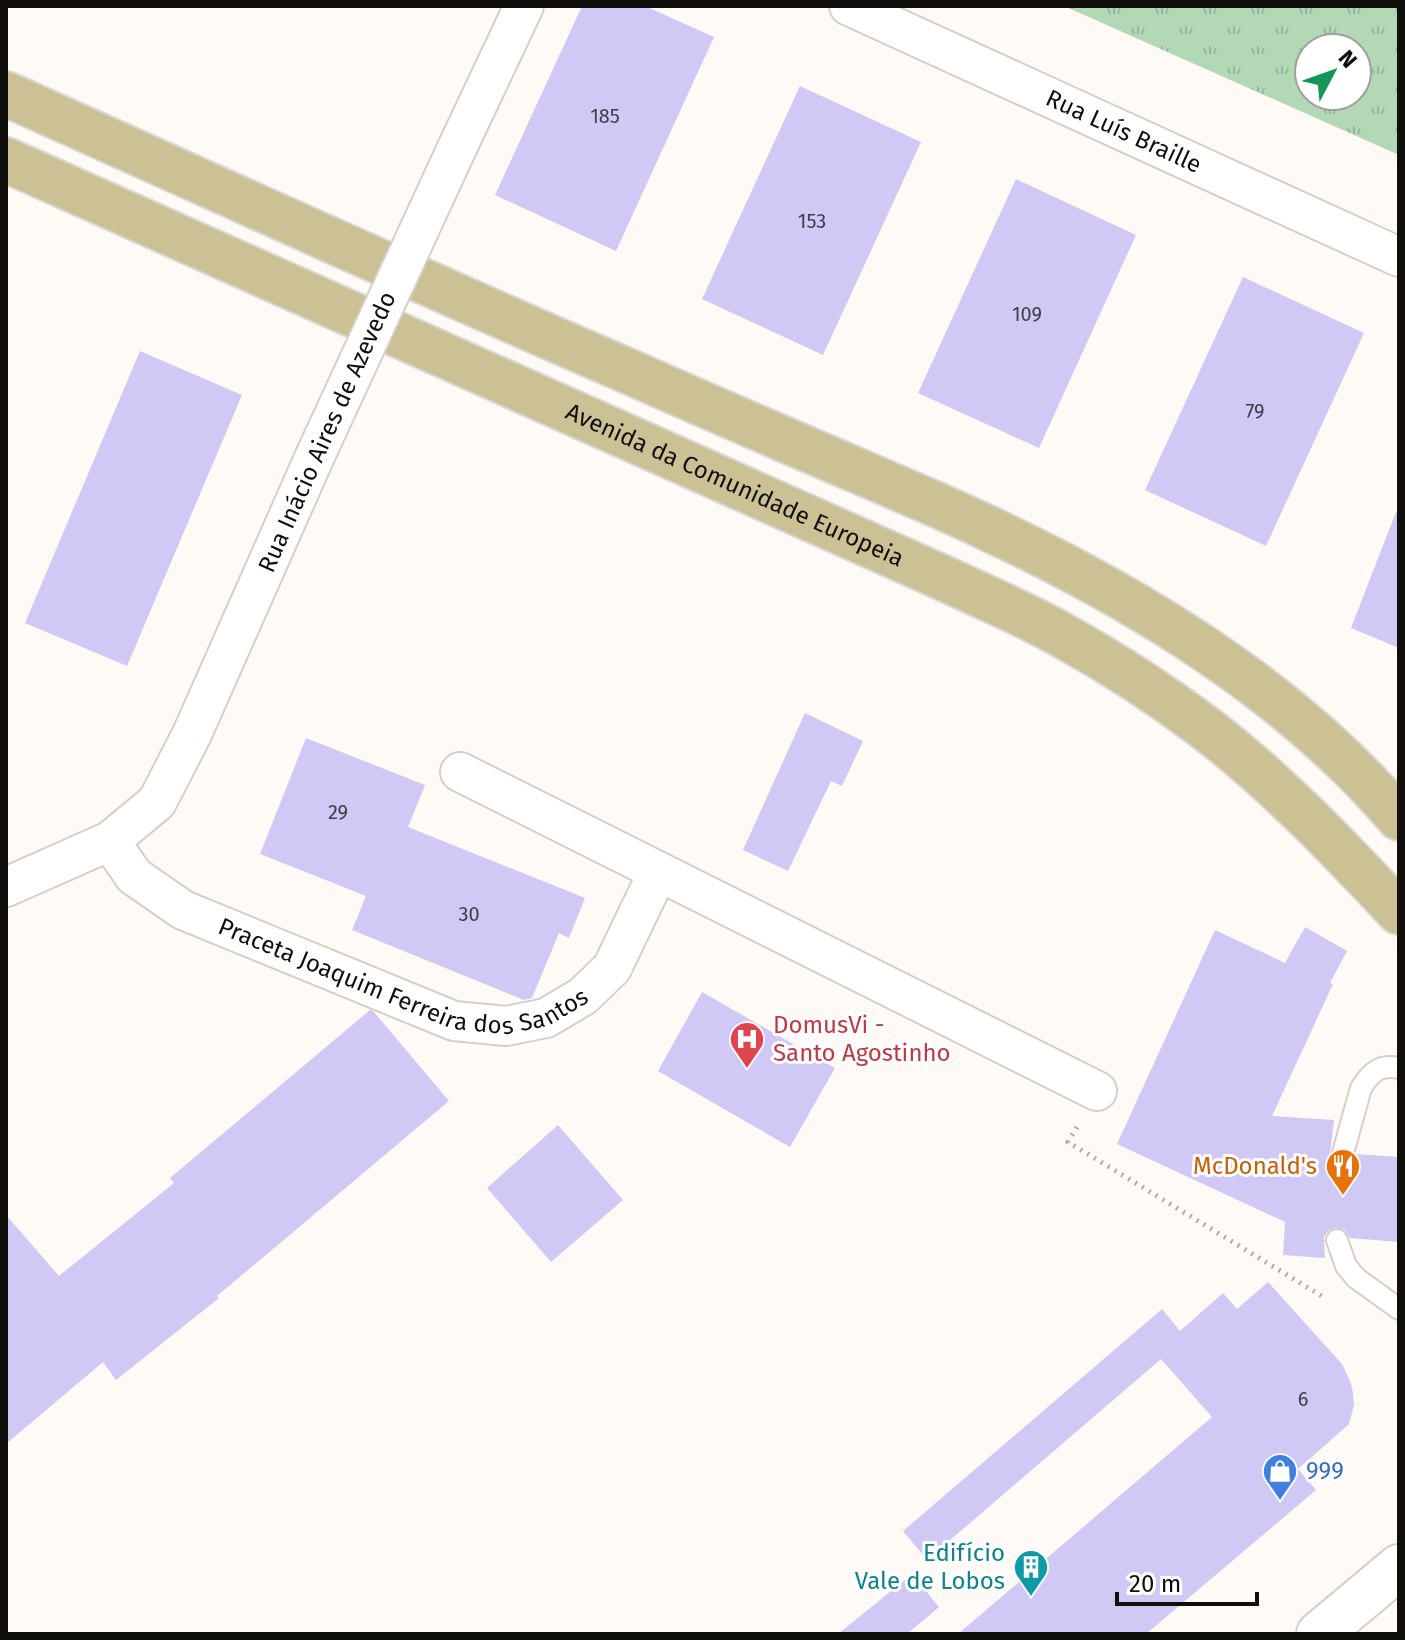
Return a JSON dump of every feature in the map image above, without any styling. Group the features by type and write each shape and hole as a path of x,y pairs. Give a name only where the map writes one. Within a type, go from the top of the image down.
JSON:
{"main road":[{"path":"6,94 625,370 979,523 1073,571 1152,616 1269,695 1328,746 1399,818"},
{"name":"Avenida da Comunidade Europeia","path":"6,160 936,574 1059,633 1204,727 1271,783 1399,912"},
{"path":"1319,1634 1399,1567"}],"street":[{"name":"Rua Inácio Aires de Azevedo","path":"6,887 110,841 157,802 192,734 315,456 524,6"},
{"name":"Rua Luís Braille","path":"849,6 1399,257"},
{"path":"460,772 1097,1091"},
{"name":"Praceta Joaquim Ferreira dos Santos","path":"110,841 134,876 183,910 454,1021 506,1026 546,1018 583,996 612,968 658,872"}],"lane":[{"path":"1343,1153 1361,1088 1380,1068 1399,1068"},
{"path":"1337,1240 1346,1266 1356,1278 1399,1309"}],"path":[{"path":"1097,1091 1068,1142 1314,1291"}],"green space":[{"path":"1064,6 1399,6 1399,155 1302,112 1373,112 1373,32 1293,32 1293,108"}],"building":[{"path":"582,6 645,6 714,37 616,251 495,195"},
{"path":"800,86 921,142 823,355 702,299"},
{"path":"1016,179 1136,235 1039,448 918,393"},
{"path":"1243,277 1364,333 1266,546 1145,490"},
{"path":"140,351 242,395 127,666 25,623"},
{"path":"1396,512 1399,512 1399,648 1351,628"},
{"path":"805,713 863,741 842,786 831,781 788,871 743,850"},
{"path":"306,738 425,785 408,827 585,898 569,938 559,933 532,998 524,1000 352,930 366,896 260,854"},
{"path":"1305,927 1347,951 1272,1116 1334,1120 1330,1155 1339,1165 1351,1163 1356,1154 1399,1157 1399,1242 1350,1238 1345,1230 1334,1228 1324,1237 1325,1258 1283,1255 1285,1222 1117,1144 1215,930 1285,963"},
{"name":"DomusVi - Santo Agostinho","path":"702,992 835,1068 790,1147 658,1071"},
{"path":"370,1010 449,1101 217,1296 219,1298 116,1380 103,1362 6,1444 6,1215 59,1276 174,1183 170,1178"},
{"path":"558,1125 623,1200 551,1262 487,1188"},
{"path":"1268,1282 1342,1364 1353,1392 1354,1405 1349,1424 1298,1469 1316,1490 1146,1634 958,1634 1212,1417 1161,1359 927,1560 903,1531 1162,1309 1180,1331 1223,1293 1237,1309"},
{"path":"912,1574 939,1607 907,1634 838,1634"}],"place":[{"name":"DomusVi - Santo Agostinho","path":"747,1070"},
{"name":"McDonald's","path":"1343,1197"},
{"name":"999","path":"1280,1502"},
{"name":"Edifício Vale de Lobos","path":"1031,1598"}]}
